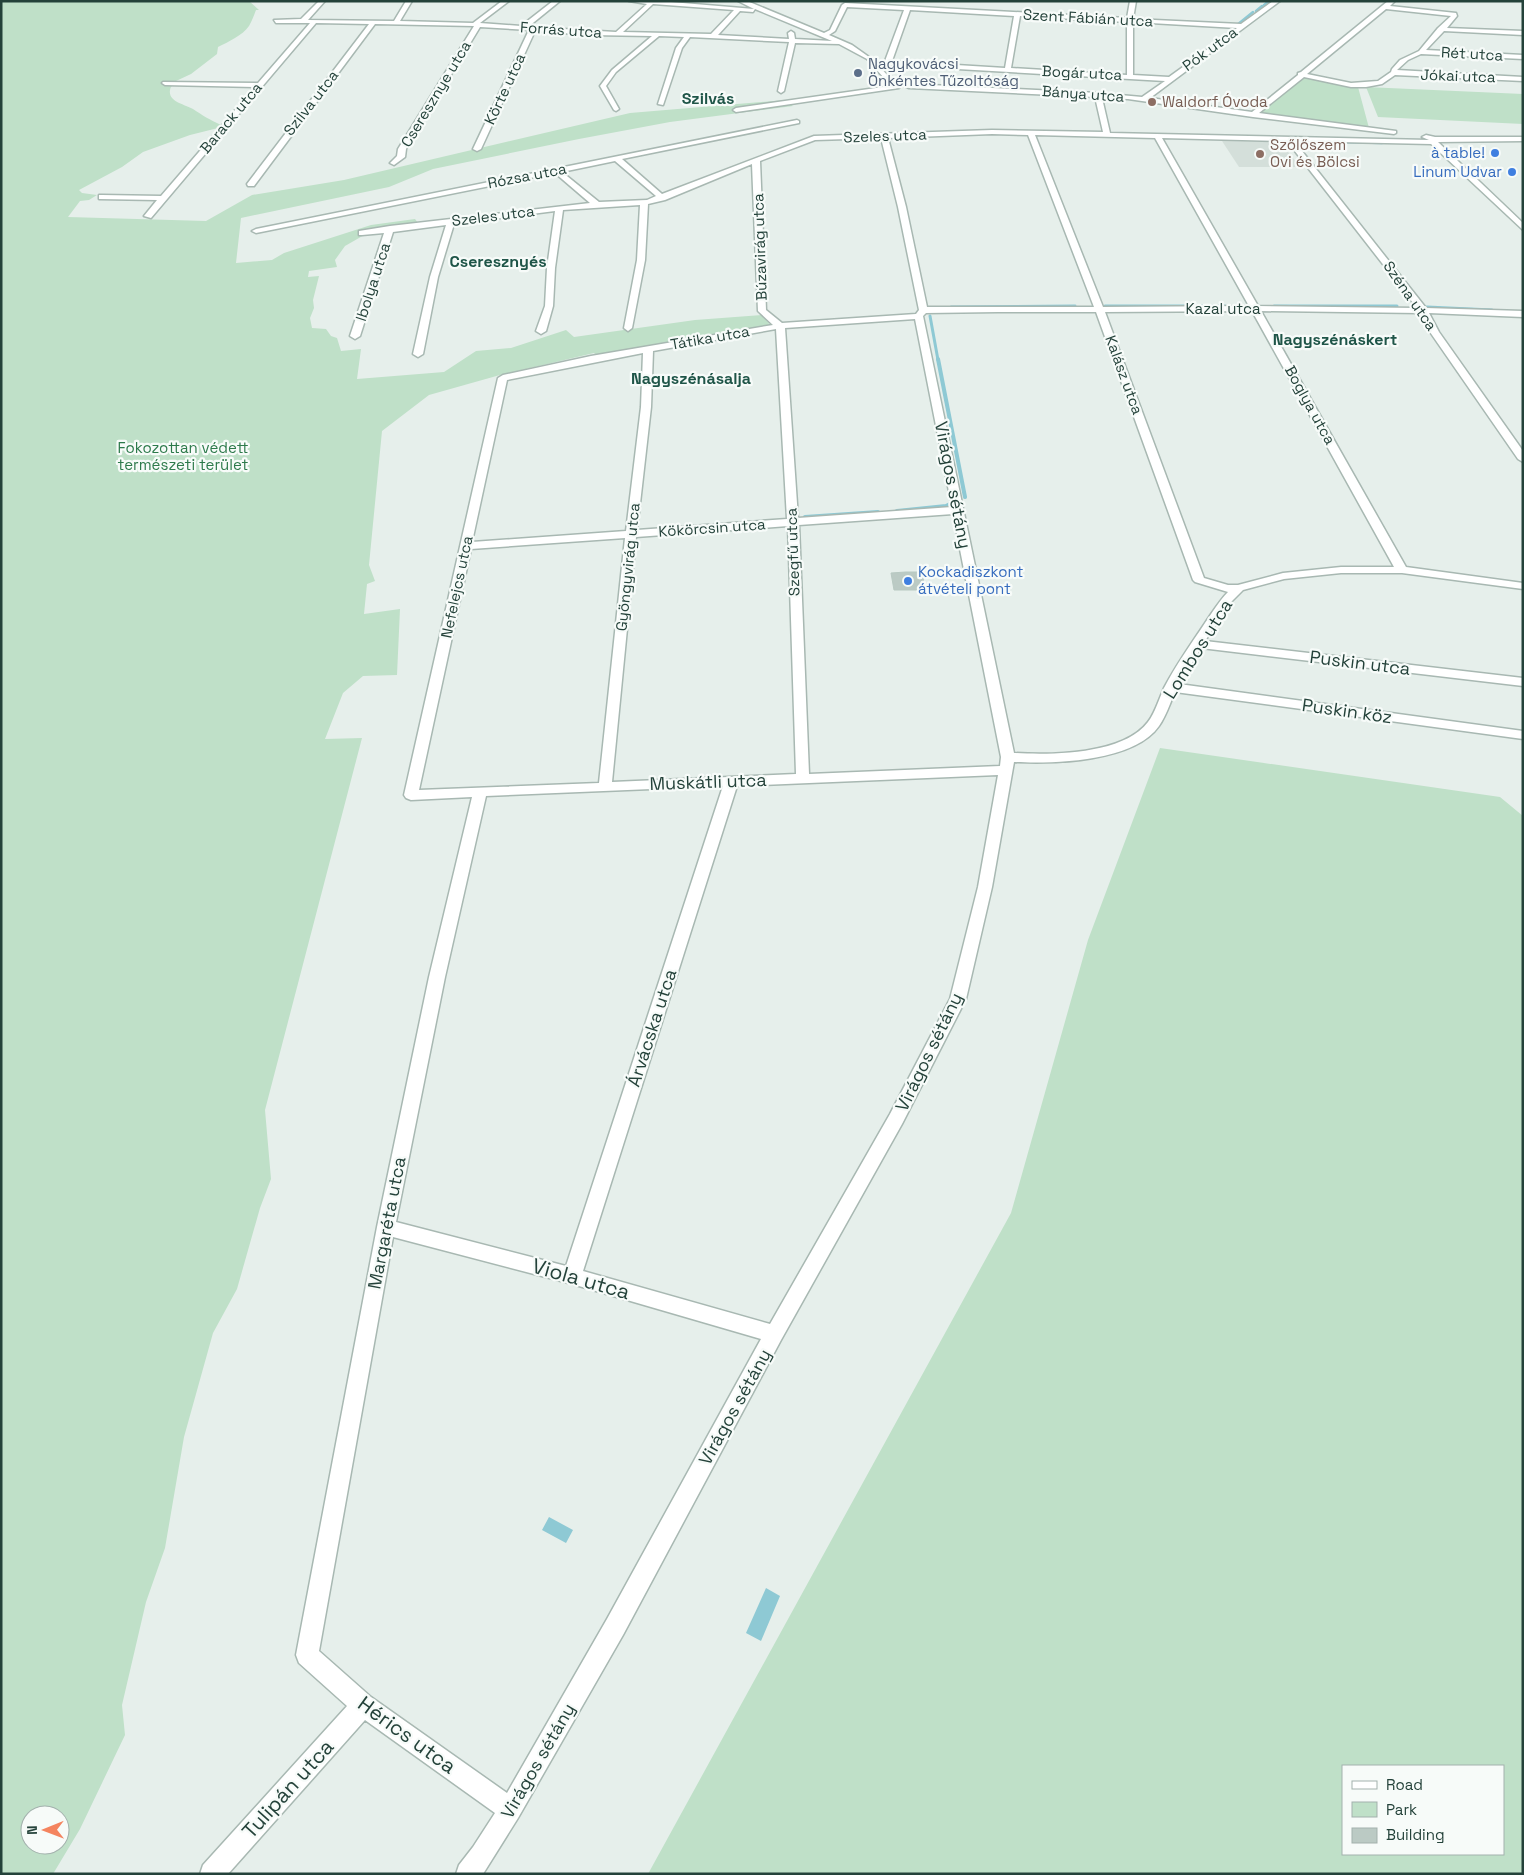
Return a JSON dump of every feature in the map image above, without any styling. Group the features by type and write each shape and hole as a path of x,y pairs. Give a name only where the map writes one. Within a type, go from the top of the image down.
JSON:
{"street":[{"path":"303,21 322,1"},
{"path":"395,23 409,1"},
{"path":"477,25 506,1"},
{"path":"522,28 557,1"},
{"path":"632,1 767,11"},
{"path":"741,1 794,21 846,44 875,64 886,77 909,86"},
{"path":"825,35 832,31 845,5 851,1"},
{"path":"1130,76 1132,1"},
{"name":"Pók utca","path":"1144,98 1277,1"},
{"path":"1253,115 1300,74 1392,1"},
{"path":"617,34 651,3"},
{"name":"Szent Fábián utca","path":"845,5 1241,26"},
{"path":"968,12 982,5"},
{"path":"1300,74 1351,84 1366,85 1380,83 1394,73 1399,64 1420,52 1454,16 1454,14 1385,7"},
{"path":"888,63 907,9"},
{"path":"712,37 738,10"},
{"path":"1008,70 1016,15"},
{"name":"Forrás utca","path":"276,21 477,25 617,34 688,35 846,44"},
{"path":"781,91 792,42 790,24 794,21"},
{"name":"Barack utca","path":"148,216 314,22"},
{"name":"Szilva utca","path":"251,184 373,22"},
{"name":"Cseresznye utca","path":"394,163 401,157 402,149 477,25"},
{"name":"Körte utca","path":"477,149 533,29"},
{"path":"1440,29 1523,33"},
{"path":"616,109 603,86 614,71 658,34"},
{"path":"661,104 679,48 688,35"},
{"name":"Rét utca","path":"1420,52 1523,56"},
{"name":"Jókai utca","path":"1510,56 1519,67"},
{"name":"Bogár utca","path":"875,64 888,63 1169,79"},
{"name":"Jókai utca","path":"1394,73 1523,78"},
{"path":"165,83 259,85"},
{"path":"736,110 909,86"},
{"name":"Bánya utca","path":"909,86 1144,98 1423,139"},
{"path":"880,98 880,94 897,87"},
{"path":"1098,95 1107,134"},
{"name":"Rózsa utca","path":"256,231 556,170 800,125 785,115"},
{"name":"Szeles utca","path":"362,232 596,204 644,203 662,198 813,136 884,136 986,132 1290,139 1434,140"},
{"name":"Kalász utca","path":"1031,133 1100,310 1200,580 1227,589 1239,588"},
{"name":"Boglya utca","path":"1157,135 1402,570"},
{"name":"Virágos sétány","path":"468,1874 482,1856 510,1810 615,1627 774,1334 896,1119 958,999 985,887 1007,763 902,207 884,136"},
{"name":"Széna utca","path":"1290,139 1423,310 1523,459"},
{"path":"1434,140 1523,140"},
{"path":"1434,140 1523,228"},
{"path":"617,159 662,198"},
{"name":"Búzavirág utca","path":"756,160 762,311 780,326"},
{"path":"556,170 596,204"},
{"path":"102,198 163,198"},
{"path":"628,328 642,260 644,203"},
{"path":"542,331 549,306 551,268 559,208"},
{"path":"418,354 434,276 451,221"},
{"name":"Ibolya utca","path":"355,336 390,228"},
{"name":"Kazal utca","path":"921,313 1256,308 1423,310 1523,314"},
{"name":"Tátika utca","path":"502,378 648,349 780,326 921,313"},
{"name":"Szegfű utca","path":"780,326 793,523 803,779"},
{"name":"Gyöngyvirág utca","path":"605,786 646,406 648,349"},
{"name":"Nefelejcs utca","path":"411,795 502,378"},
{"name":"Kökörcsin utca","path":"466,546 958,510"},
{"name":"Lombos utca","path":"1007,763 1070,758 1114,749 1137,738 1153,725 1171,687 1197,644 1227,600 1239,588 1283,576 1331,571 1402,570 1523,586"},
{"name":"Puskin utca","path":"1197,644 1523,682"},
{"name":"Puskin köz","path":"1171,687 1523,735"},
{"name":"Muskátli utca","path":"411,795 803,779 1007,763"},
{"name":"Árvácska utca","path":"572,1276 732,781"},
{"name":"Margaréta utca","path":"307,1655 386,1227 437,977 480,792"},
{"name":"Viola utca","path":"386,1227 572,1276 774,1334"},
{"name":"Hérics utca","path":"307,1655 363,1705 510,1810"},
{"name":"Tulipán utca","path":"212,1874 363,1705"}],"shaded area":[{"name":"Szőlőszem Ovi és Bölcsi","path":"1222,141 1280,142 1300,167 1239,167"}],"green space":[{"name":"Fokozottan védett természeti terület","path":"1,1 249,1 259,10 256,10 249,26 243,32 218,47 217,54 191,74 176,81 178,82 171,88 170,94 174,100 221,125 218,128 190,135 143,152 122,167 79,190 82,193 97,195 89,200 80,201 68,217 206,221 252,195 344,180 630,113 785,100 793,106 670,122 579,139 433,169 389,187 241,218 236,263 272,260 284,253 371,225 415,219 418,223 373,230 345,246 335,260 337,267 309,271 308,277 319,276 313,300 314,308 310,318 312,328 326,329 331,336 337,338 341,351 361,349 357,379 444,372 476,351 511,348 566,330 574,337 695,320 762,315 771,326 597,356 594,353 500,375 429,395 382,431 369,565 375,581 367,584 364,614 400,609 397,675 363,676 343,693 325,739 362,738 265,1110 271,1179 260,1208 237,1289 213,1333 184,1437 165,1548 146,1602 122,1705 125,1735 80,1829 70,1846 70,1805 20,1805 20,1855 64,1855 53,1874 1,1874"},
{"path":"1307,77 1358,87 1369,128 1261,114 1260,112 1302,78"},
{"path":"1366,87 1523,94 1523,124 1378,117"},
{"path":"1160,748 1500,797 1523,816 1523,1874 648,1874 1011,1213 1088,940"}],"water":[{"path":"549,1517 573,1530 566,1543 542,1530"},
{"path":"766,1588 780,1596 761,1641 746,1633"}],"building":[{"name":"Kockadiszkont átvételi pont","path":"922,572 925,590 894,590 891,573"}],"waterway":[{"path":"1264,5 1269,1"},
{"path":"1256,11 1262,6"},
{"path":"1237,25 1253,12"},
{"path":"1299,141 1382,143"},
{"path":"951,307 1075,306"},
{"path":"1105,306 1225,306"},
{"path":"1274,306 1397,306"},
{"path":"1427,307 1492,310"},
{"path":"930,316 938,360"},
{"path":"938,359 965,497"},
{"path":"897,511 946,506 952,503"},
{"path":"805,517 878,512"}],"place":[{"name":"Nagykovácsi Önkéntes Tűzoltóság","path":"858,73"},
{"name":"Waldorf Óvoda","path":"1152,102"},
{"name":"à table!","path":"1495,153"},
{"name":"Szőlőszem Ovi és Bölcsi","path":"1260,154"},
{"name":"Linum Udvar","path":"1512,172"},
{"name":"Kockadiszkont átvételi pont","path":"908,581"}],"district":[{"name":"Szilvás","path":"708,98"},
{"name":"Cseresznyés","path":"498,261"},
{"name":"Nagyszénáskert","path":"1335,339"},
{"name":"Nagyszénásalja","path":"691,378"}]}
